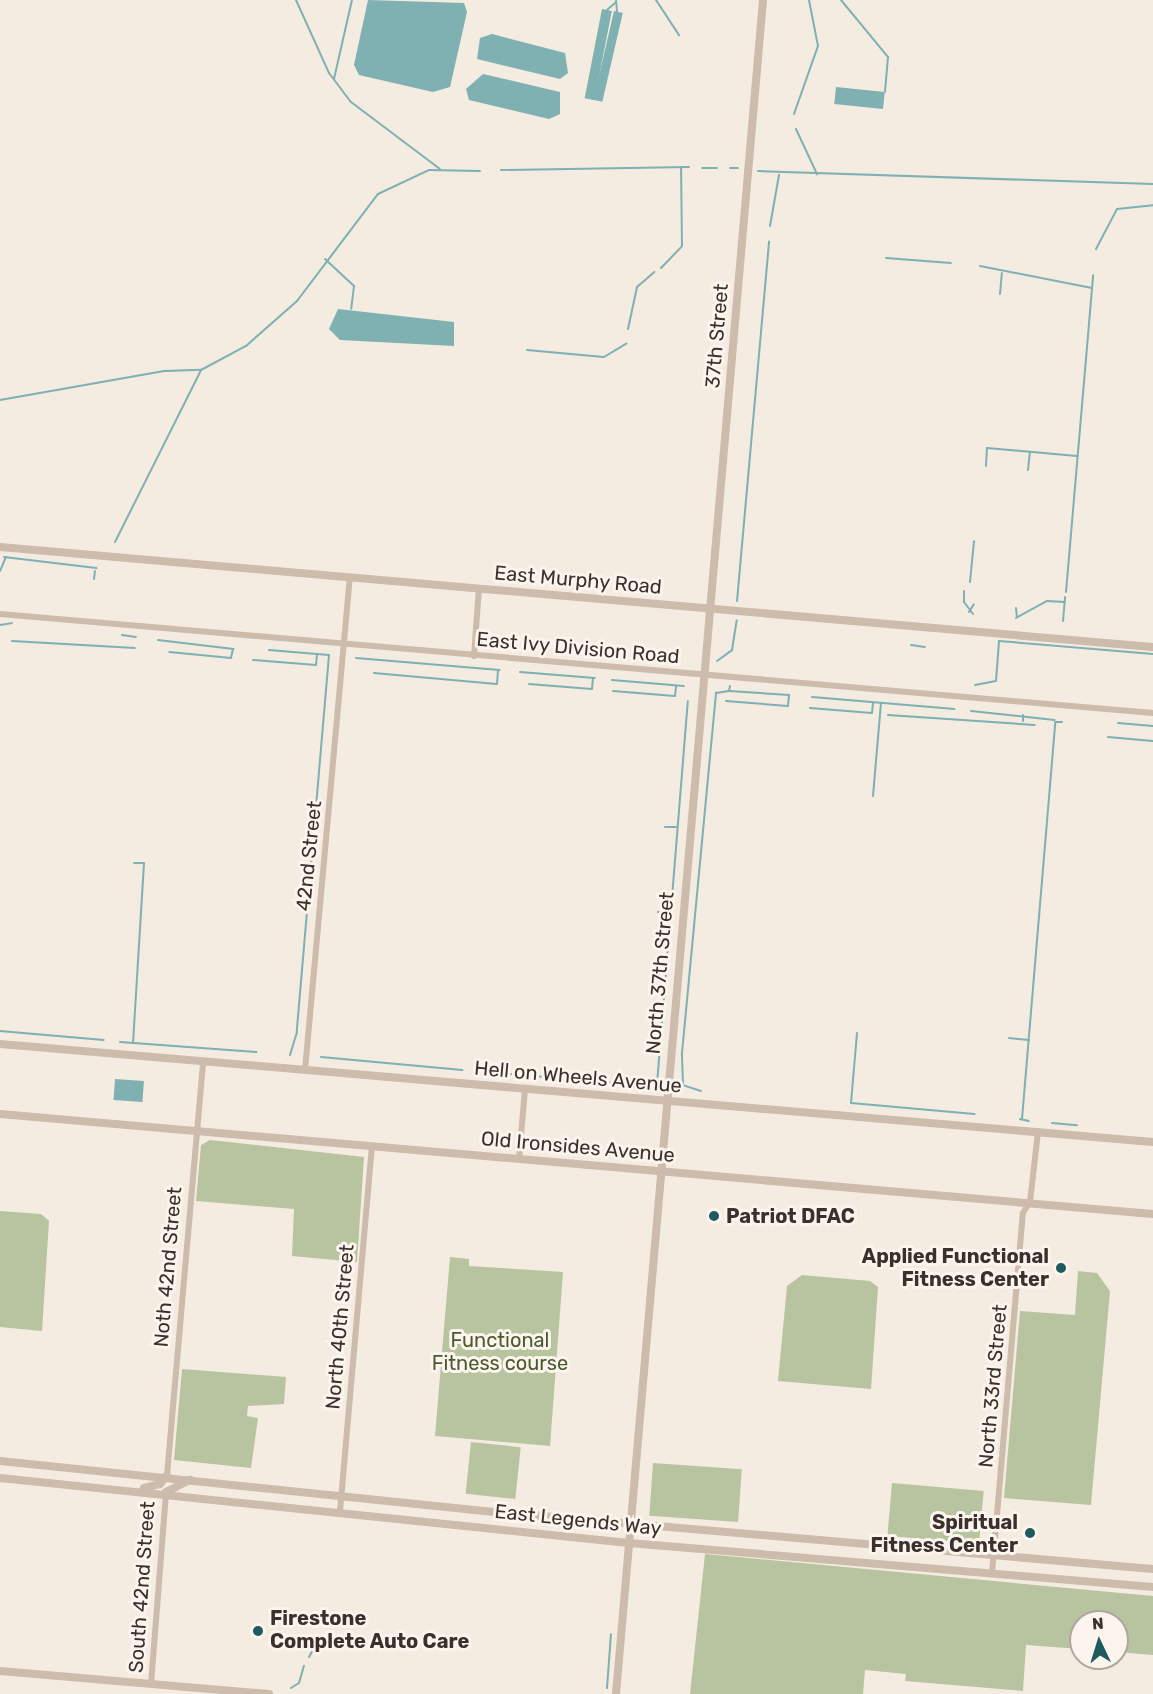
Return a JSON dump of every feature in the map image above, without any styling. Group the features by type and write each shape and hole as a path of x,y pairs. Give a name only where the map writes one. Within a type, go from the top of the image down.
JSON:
{"street":[{"name":"37th Street","path":"704,675 763,0"},
{"name":"East Murphy Road","path":"0,547 1153,647"},
{"name":"42nd Street","path":"305,1070 350,577"},
{"path":"474,656 479,588"},
{"name":"East Ivy Division Road","path":"0,614 1153,713"},
{"name":"North 37th Street","path":"616,1694 664,1102 704,675"},
{"name":"Hell on Wheels Avenue","path":"0,1044 1153,1142"},
{"name":"Noth 42nd Street","path":"167,1475 203,1062"},
{"path":"519,1159 525,1089"},
{"name":"Old Ironsides Avenue","path":"0,1113 1153,1214"},
{"name":"North 33rd Street","path":"992,1573 1023,1213 1030,1202 1038,1132"},
{"name":"North 40th Street","path":"340,1511 372,1146"},
{"name":"East Legends Way","path":"0,1461 201,1478 631,1525 1153,1569"},
{"path":"138,1490 160,1484 167,1475"},
{"name":"East Legends Way","path":"0,1478 166,1492 629,1543 1153,1587"},
{"path":"166,1492 177,1483 201,1478"},
{"name":"South 42nd Street","path":"152,1684 166,1492"},
{"path":"0,1671 152,1684 204,1691 269,1694"}],"green space":[{"path":"210,1140 364,1157 357,1262 292,1256 294,1209 196,1201 201,1145"},
{"path":"0,1211 41,1214 49,1221 42,1331 0,1327"},
{"name":"Functional Fitness course","path":"450,1257 469,1259 469,1266 563,1272 550,1446 435,1436"},
{"path":"1078,1271 1097,1273 1110,1291 1091,1505 1004,1498 1020,1311 1075,1315"},
{"path":"802,1275 870,1281 878,1287 871,1389 778,1381 787,1286"},
{"path":"182,1369 286,1377 284,1404 248,1406 247,1416 258,1418 251,1468 174,1460"},
{"path":"471,1442 521,1447 515,1499 466,1494"},
{"path":"653,1463 742,1469 738,1522 649,1516"},
{"path":"892,1483 984,1491 979,1544 887,1536"},
{"path":"705,1554 1153,1596 1153,1655 1129,1653 1129,1610 1069,1610 1069,1648 1026,1645 1023,1691 905,1681 906,1674 865,1670 863,1694 690,1694"}],"water":[{"path":"368,0 464,3 467,12 450,87 433,92 359,75 354,65"},
{"path":"602,9 612,11 594,100 585,98"},
{"path":"614,11 623,13 602,102 594,100"},
{"path":"492,34 565,53 568,73 560,79 477,59 480,38"},
{"path":"483,74 560,92 560,114 549,119 469,100 466,89"},
{"path":"836,87 885,92 883,109 834,104"},
{"path":"338,309 454,322 454,346 340,340 329,329"},
{"path":"115,1079 144,1081 142,1102 114,1100"}],"waterway":[{"path":"296,0 329,73 351,102 440,169"},
{"path":"334,79 352,0"},
{"path":"616,0 617,12"},
{"path":"656,0 679,35"},
{"path":"794,114 818,46 809,0"},
{"path":"841,0 888,57 885,92"},
{"path":"607,10 615,3"},
{"path":"796,129 817,174"},
{"path":"661,268 682,246 681,167"},
{"path":"501,170 689,167"},
{"path":"702,168 717,168"},
{"path":"730,168 738,168"},
{"path":"115,542 201,370 246,346 297,301 378,194 429,170 480,171"},
{"path":"758,171 1153,184"},
{"path":"770,226 779,175"},
{"path":"1096,249 1117,209 1153,205"},
{"path":"737,601 769,241"},
{"path":"886,258 951,263"},
{"path":"325,259 354,286 351,309"},
{"path":"980,266 1092,288"},
{"path":"628,329 637,287 654,272"},
{"path":"1000,294 1002,273"},
{"path":"1066,592 1093,275"},
{"path":"527,350 604,357 626,344"},
{"path":"0,400 165,371 201,370"},
{"path":"986,466 987,448 1077,456"},
{"path":"1028,470 1030,452"},
{"path":"970,582 974,541"},
{"path":"4,557 96,568"},
{"path":"0,571 6,557"},
{"path":"94,579 95,571"},
{"path":"964,591 964,602 973,614"},
{"path":"1063,621 1065,597"},
{"path":"1016,618 1047,601 1065,602"},
{"path":"969,612 974,604"},
{"path":"1016,608 1017,617"},
{"path":"717,661 732,650 737,620"},
{"path":"0,625 12,623"},
{"path":"122,635 136,637"},
{"path":"158,640 233,649 231,658 169,652"},
{"path":"12,641 135,648"},
{"path":"975,685 996,681 999,641 1153,654"},
{"path":"911,645 925,647"},
{"path":"269,650 329,655 297,1032 290,1055"},
{"path":"253,660 316,665 317,654"},
{"path":"356,658 500,670"},
{"path":"374,673 497,684 498,671"},
{"path":"520,672 595,678"},
{"path":"529,684 592,689 593,678"},
{"path":"612,680 684,686"},
{"path":"613,691 675,696 676,686"},
{"path":"726,701 788,706 789,695 729,691 730,686"},
{"path":"701,1091 683,1085 682,1053 716,693 729,691"},
{"path":"812,697 954,709"},
{"path":"633,1084 657,1084 688,701"},
{"path":"810,708 872,713 873,703"},
{"path":"873,796 881,703"},
{"path":"971,711 1055,720"},
{"path":"888,715 1035,725"},
{"path":"1023,715 1023,721"},
{"path":"1022,1119 1055,722 1062,722"},
{"path":"1118,723 1153,726"},
{"path":"1108,737 1153,741"},
{"path":"665,827 677,827"},
{"path":"133,1043 144,863 134,863"},
{"path":"297,906 307,907"},
{"path":"658,912 670,913"},
{"path":"0,1031 104,1040"},
{"path":"857,1033 851,1103 975,1114"},
{"path":"1009,1038 1029,1040"},
{"path":"120,1042 257,1052"},
{"path":"321,1057 462,1070"},
{"path":"488,1072 616,1083"},
{"path":"1020,1119 1029,1121"},
{"path":"1052,1123 1077,1125"},
{"path":"607,1688 611,1634"},
{"path":"309,1657 313,1650"},
{"path":"291,1688 299,1683 304,1666"}],"place":[{"name":"Patriot DFAC","path":"714,1216"},
{"name":"Applied Functional Fitness Center","path":"1061,1268"},
{"name":"Spiritual Fitness Center","path":"1030,1533"},
{"name":"Firestone Complete Auto Care","path":"258,1631"}]}
